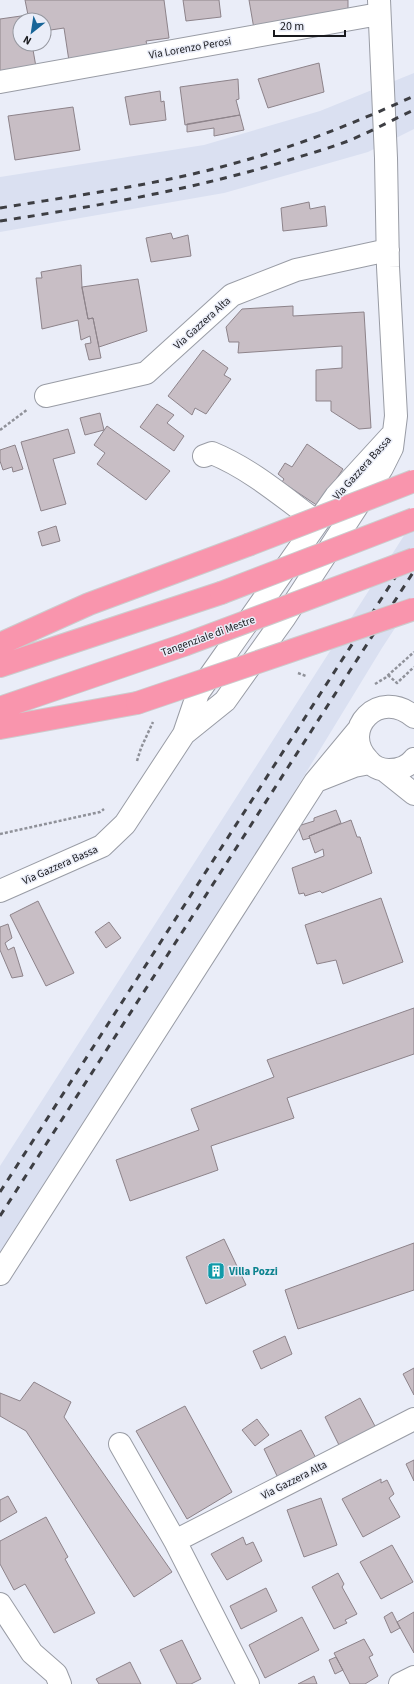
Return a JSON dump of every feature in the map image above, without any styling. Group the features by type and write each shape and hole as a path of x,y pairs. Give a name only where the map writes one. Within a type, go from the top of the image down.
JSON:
{"highway":[{"path":"0,644 89,604 414,481"},
{"path":"0,666 221,593 414,520"},
{"name":"Tangenziale di Mestre","path":"0,708 184,645 414,559"},
{"path":"0,728 137,703 414,609"}],"street":[{"name":"Via Lorenzo Perosi","path":"0,82 379,7"},
{"path":"379,7 396,416 394,433"},
{"name":"Via Gazzera Alta","path":"46,396 146,373 232,295 296,270 388,250"},
{"name":"Via Gazzera Bassa","path":"0,891 102,846 125,824 184,734 198,693 316,522 336,496 378,448 394,433"},
{"name":"Via Gazzera Bassa","path":"184,734 225,701 286,617 382,468 392,448 394,433"},
{"path":"204,456 212,453 229,460 250,472 316,522"},
{"path":"0,1274 315,782 359,729 368,714 375,710 414,700"},
{"path":"392,706 405,710 414,717"},
{"path":"359,729 359,748 364,756 414,794"},
{"path":"315,782 354,766 398,770 410,764 414,759"},
{"name":"Via Gazzera Alta","path":"175,1541 414,1419"},
{"path":"120,1444 175,1541 248,1684"},
{"path":"0,1604 32,1653 58,1679"},
{"path":"400,1684 414,1677"}],"path":[{"path":"0,430 46,396"},
{"path":"378,683 414,652"},
{"path":"388,675 396,683 414,667"}],"shaded area":[{"path":"414,73 414,129 368,152 224,193 0,232 0,177 204,145 320,111"},
{"path":"414,520 414,599 382,648 190,963 0,1254 0,1166"}],"building":[{"path":"25,0 164,0 169,38 146,41 148,49 69,61 64,28 52,30 52,12 27,12"},
{"path":"183,0 219,0 221,17 186,21"},
{"path":"249,0 348,0 348,14 254,29"},
{"path":"12,17 12,52 33,52 36,67 0,73 0,19"},
{"path":"319,63 324,92 268,108 258,79"},
{"path":"238,79 239,99 236,100 240,115 185,125 180,87"},
{"path":"160,91 161,102 164,101 166,120 130,125 125,97"},
{"path":"73,107 80,150 15,160 8,116"},
{"path":"240,115 244,130 214,136 214,128 187,132 187,124"},
{"path":"309,202 310,209 325,206 327,226 283,231 281,208"},
{"path":"171,233 173,239 188,235 191,256 151,262 146,238"},
{"path":"81,265 82,288 88,319 93,318 101,358 89,360 85,344 91,343 90,336 81,340 78,320 42,329 36,278 42,278 41,272"},
{"path":"138,279 147,331 99,347 93,318 88,319 82,287"},
{"path":"293,306 293,316 364,312 371,428 359,429 331,411 331,401 316,401 316,370 342,368 342,346 238,353 239,342 229,342 226,327 242,309"},
{"path":"203,350 228,368 224,375 231,379 206,414 195,408 192,415 168,396"},
{"path":"157,404 174,415 167,423 184,436 174,451 140,427"},
{"path":"100,413 104,430 85,435 80,418"},
{"path":"107,426 170,471 146,500 97,464 105,453 94,445"},
{"path":"68,429 75,453 53,459 66,504 41,511 21,442"},
{"path":"307,444 343,469 318,506 282,482 284,479 278,474 285,463 292,467"},
{"path":"15,445 23,469 13,472 12,467 3,470 0,461 0,450"},
{"path":"56,526 60,541 42,546 38,532"},
{"path":"336,810 341,823 309,836 310,838 303,840 298,826 314,821 314,818"},
{"path":"351,820 357,837 360,837 372,873 322,893 320,891 305,896 304,893 299,894 292,868 324,856 323,849 315,853 309,836"},
{"path":"381,898 403,962 343,984 336,960 317,964 305,925"},
{"path":"38,901 74,973 46,986 10,915"},
{"path":"109,922 121,938 106,948 95,932"},
{"path":"8,924 12,938 5,943 8,950 14,947 23,976 12,978 0,950 0,927"},
{"path":"414,1008 414,1054 287,1098 294,1118 211,1146 218,1170 130,1201 116,1160 199,1130 191,1109 274,1077 267,1060"},
{"name":"Villa Pozzi","path":"224,1239 246,1285 206,1304 186,1257"},
{"path":"414,1243 414,1290 298,1329 285,1290"},
{"path":"285,1336 292,1354 261,1369 253,1351"},
{"path":"414,1368 414,1395 403,1374"},
{"path":"34,1382 71,1402 64,1417 172,1572 134,1597 26,1431 0,1416 0,1393 20,1401"},
{"path":"360,1398 376,1428 340,1447 325,1417"},
{"path":"185,1406 232,1492 187,1519 136,1431"},
{"path":"257,1419 269,1435 255,1446 242,1430"},
{"path":"301,1430 318,1462 280,1482 264,1449"},
{"path":"414,1460 414,1481 406,1464"},
{"path":"381,1479 381,1483 387,1480 394,1494 389,1498 400,1517 363,1537 342,1499"},
{"path":"8,1496 17,1512 0,1522 0,1500"},
{"path":"321,1498 337,1545 304,1557 287,1510"},
{"path":"46,1517 68,1557 65,1559 95,1613 54,1633 25,1584 14,1590 0,1564 0,1541"},
{"path":"243,1537 246,1545 253,1542 262,1561 227,1580 211,1554"},
{"path":"392,1545 413,1582 381,1599 360,1562"},
{"path":"338,1573 344,1584 342,1587 357,1614 345,1620 347,1623 334,1629 312,1587"},
{"path":"266,1588 277,1611 241,1629 230,1606"},
{"path":"392,1612 400,1628 391,1633 384,1617"},
{"path":"414,1612 414,1653 397,1622"},
{"path":"302,1617 319,1650 265,1678 249,1645"},
{"path":"364,1639 373,1655 369,1657 378,1676 365,1684 350,1684 334,1653"},
{"path":"182,1640 201,1679 191,1684 177,1684 160,1650"},
{"path":"336,1657 343,1670 335,1674 329,1660"},
{"path":"130,1662 141,1684 99,1684 96,1679"},
{"path":"314,1676 317,1684 298,1684"}],"railway":[{"path":"0,208 146,184 232,164 279,150 324,134 370,116 414,96"},
{"path":"0,221 137,198 205,183 273,165 348,141 414,110"},
{"path":"0,1192 414,548"},
{"path":"0,1216 414,571"}],"place":[{"name":"Villa Pozzi","path":"216,1271"}]}
